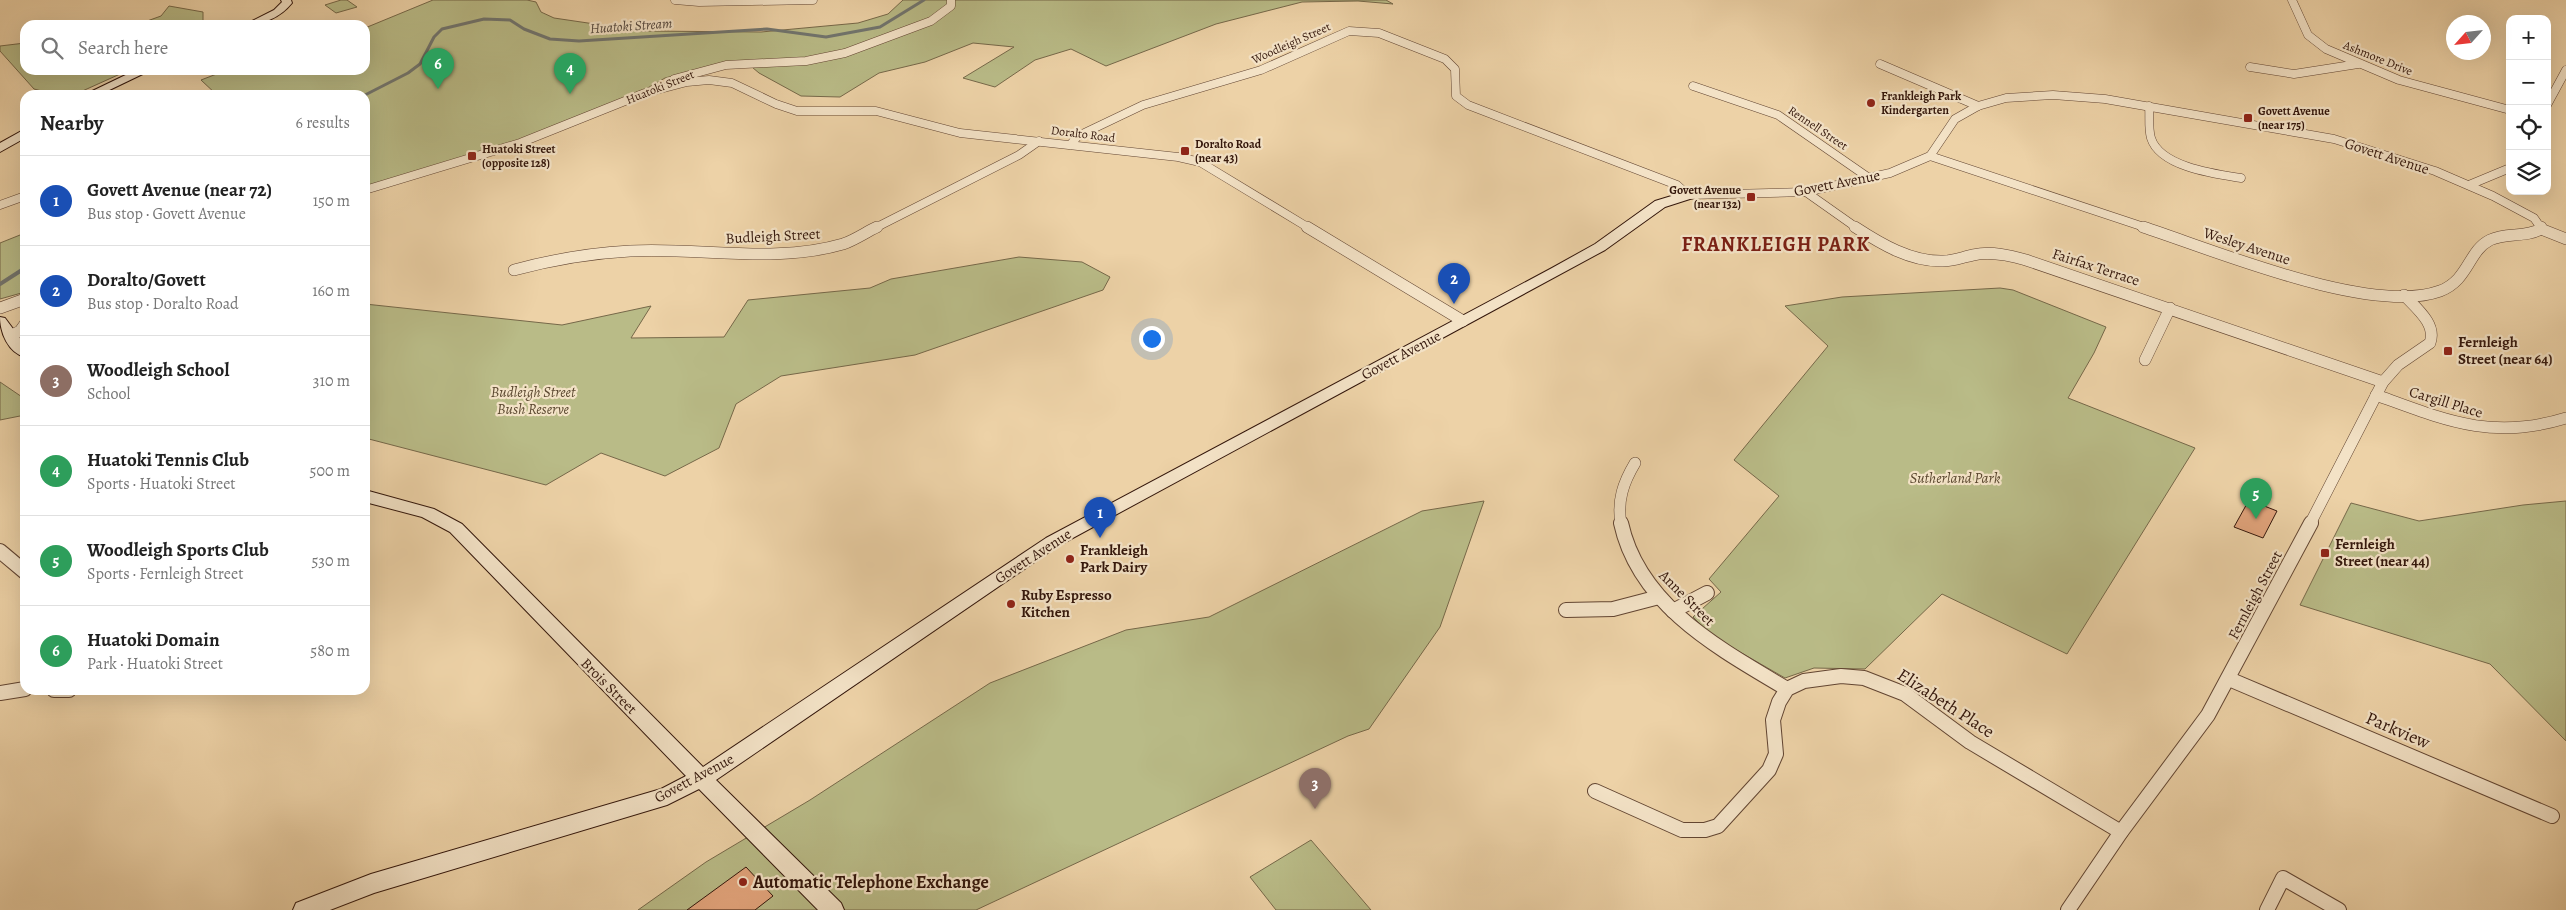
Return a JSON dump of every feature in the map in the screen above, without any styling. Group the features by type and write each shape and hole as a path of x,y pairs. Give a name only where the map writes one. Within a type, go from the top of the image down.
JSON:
{"street":[{"path":"260,20 283,9 287,3 286,0"},
{"path":"675,0 699,2 813,0"},
{"name":"Huatoki Street","path":"370,189 519,144 666,87 671,80 716,66 796,62 835,55 895,36 932,20 949,9 951,0"},
{"name":"Ashmore Drive","path":"2292,0 2305,29 2313,40 2358,64 2399,80 2506,109"},
{"name":"Woodleigh Street","path":"1070,145 1078,136 1143,106 1261,70 1343,32 1368,31 1445,58 1455,69 1454,90 1456,96 1468,105 1677,185 1684,189 1688,195"},
{"path":"1880,64 1978,106"},
{"path":"2250,67 2294,74 2358,64"},
{"path":"2551,99 2563,81 2566,70"},
{"path":"101,90 134,75"},
{"name":"Doralto Road","path":"666,87 701,80 720,80 742,85 787,108 815,112 874,111 902,116 942,130 1178,157 1200,162 1463,321"},
{"name":"Rennell Street","path":"1693,86 1778,115 1869,178"},
{"name":"Govett Avenue","path":"304,910 363,886 666,796 716,770 1052,542 1600,247 1660,204 1688,195 1806,192 1903,169 1930,156 1955,119 1978,106 2006,98 2053,95 2105,99 2334,139 2397,158 2468,185 2534,218 2540,224 2541,229 2566,240"},
{"path":"2149,106 2151,137 2160,150 2192,168 2241,178"},
{"path":"0,148 20,136"},
{"name":"Budleigh Street","path":"514,270 536,264 630,251 767,253 820,249 854,239 1019,155 1039,141"},
{"name":"Wesley Avenue","path":"1930,156 2303,280 2345,291 2404,295 2437,291 2450,286 2462,277 2480,247 2487,241 2505,236 2531,233 2541,229"},
{"path":"2468,185 2506,170"},
{"name":"Fairfax Terrace","path":"1806,192 1884,245 1911,257 1942,262 1976,254 2006,255 2094,281 2383,382"},
{"path":"0,206 20,198"},
{"name":"Fernleigh Street","path":"2068,910 2121,832 2208,715 2229,679 2383,382 2390,372 2429,346 2432,338 2432,329 2427,320 2404,295"},
{"path":"0,308 20,301"},
{"path":"2145,360 2170,308"},
{"path":"0,321 12,335 17,347 20,349"},
{"path":"12,335 20,331"},
{"name":"Cargill Place","path":"2376,395 2456,423 2480,429 2522,430 2546,426 2566,418"},
{"name":"Anne Street","path":"1635,463 1623,482 1620,520 1635,563 1648,585 1673,611 1722,651 1787,689"},
{"name":"Brois Street","path":"370,497 428,513 456,528 833,910"},
{"path":"0,551 20,568"},
{"path":"1673,611 1708,593"},
{"path":"1566,610 1604,612 1644,603 1659,597"},
{"name":"Elizabeth Place","path":"1787,689 1804,681 1841,676 1864,678 1886,685 1904,694 1970,742 2121,832"},
{"name":"Parkview","path":"2229,679 2552,816"},
{"path":"1595,791 1626,804 1678,832 1707,831 1718,826 1769,770 1776,754 1774,720 1779,702 1787,689"},
{"path":"0,693 20,690"},
{"path":"2267,910 2283,878 2339,910"}],"green space":[{"path":"347,0 357,7 336,13 325,5"},
{"path":"433,0 527,0 536,2 541,12 554,18 642,31 761,32 858,23 888,14 903,0 1386,0 1393,4 1358,1 1302,2 1216,24 1106,66 1071,49 1035,60 995,87 963,78 1014,47 973,43 925,62 879,73 840,97 801,96 759,73 746,62 724,62 665,78 623,102 531,137 370,185 370,90 212,90 201,80 214,75 370,75 370,26"},
{"path":"169,6 203,12 203,20 150,20 161,16"},
{"path":"20,44 20,73 0,51 0,46"},
{"path":"21,75 118,75 85,90 34,89"},
{"path":"20,235 20,293 0,299 0,243"},
{"name":"Budleigh Street Bush Reserve","path":"1019,257 1082,262 1110,277 1103,290 915,355 781,376 736,404 719,448 665,476 601,453 546,485 370,439 370,305 562,325 651,306 631,338 724,337 748,300 870,288 891,279"},
{"name":"Sutherland Park","path":"2000,288 2013,290 2106,327 2094,353 2068,398 2195,448 2067,654 1942,594 1865,669 1814,668 1785,678 1712,636 1693,617 1721,592 1709,579 1779,496 1734,460 1828,346 1785,306 1842,297"},
{"path":"0,382 20,396 20,416 0,420"},
{"path":"1484,501 1440,627 1369,729 1348,736 976,910 638,910 706,862 810,800 990,683 1126,630 1209,617 1422,511"},
{"path":"2566,501 2566,741 2490,664 2300,605 2351,503 2419,521 2523,505"},
{"path":"1311,840 1371,910 1276,910 1250,877"}],"building":[{"path":"2249,500 2277,511 2263,538 2234,527"},
{"name":"Automatic Telephone Exchange","path":"746,867 773,896 755,910 687,910"}],"waterway":[{"name":"Huatoki Stream","path":"370,92 408,73 420,64 434,37 442,29 484,19 510,20 524,29 550,39 579,41 767,29 826,37 880,27 924,0"},
{"name":"Huatoki Stream","path":"0,284 20,271"}],"place":[{"name":"Huatoki Domain","path":"438,89"},
{"name":"Huatoki Tennis Club","path":"570,94"},
{"name":"Frankleigh Park Kindergarten","path":"1871,103"},
{"name":"Govett Avenue (near 175)","path":"2248,118"},
{"name":"Doralto Road (near 43)","path":"1185,151"},
{"name":"Huatoki Street (opposite 128)","path":"472,156"},
{"name":"Govett Avenue (near 132)","path":"1751,197"},
{"name":"Doralto/Govett","path":"1454,304"},
{"name":"Fernleigh Street (near 64)","path":"2448,351"},
{"name":"Woodleigh Sports Club","path":"2256,519"},
{"name":"Govett Avenue (near 72)","path":"1100,538"},
{"name":"Fernleigh Street (near 44)","path":"2325,553"},
{"name":"Frankleigh Park Dairy","path":"1070,559"},
{"name":"Ruby Espresso Kitchen","path":"1011,604"},
{"name":"Woodleigh School","path":"1315,809"},
{"name":"Automatic Telephone Exchange","path":"743,882"}],"district":[{"name":"FRANKLEIGH PARK","path":"1776,244"}]}
